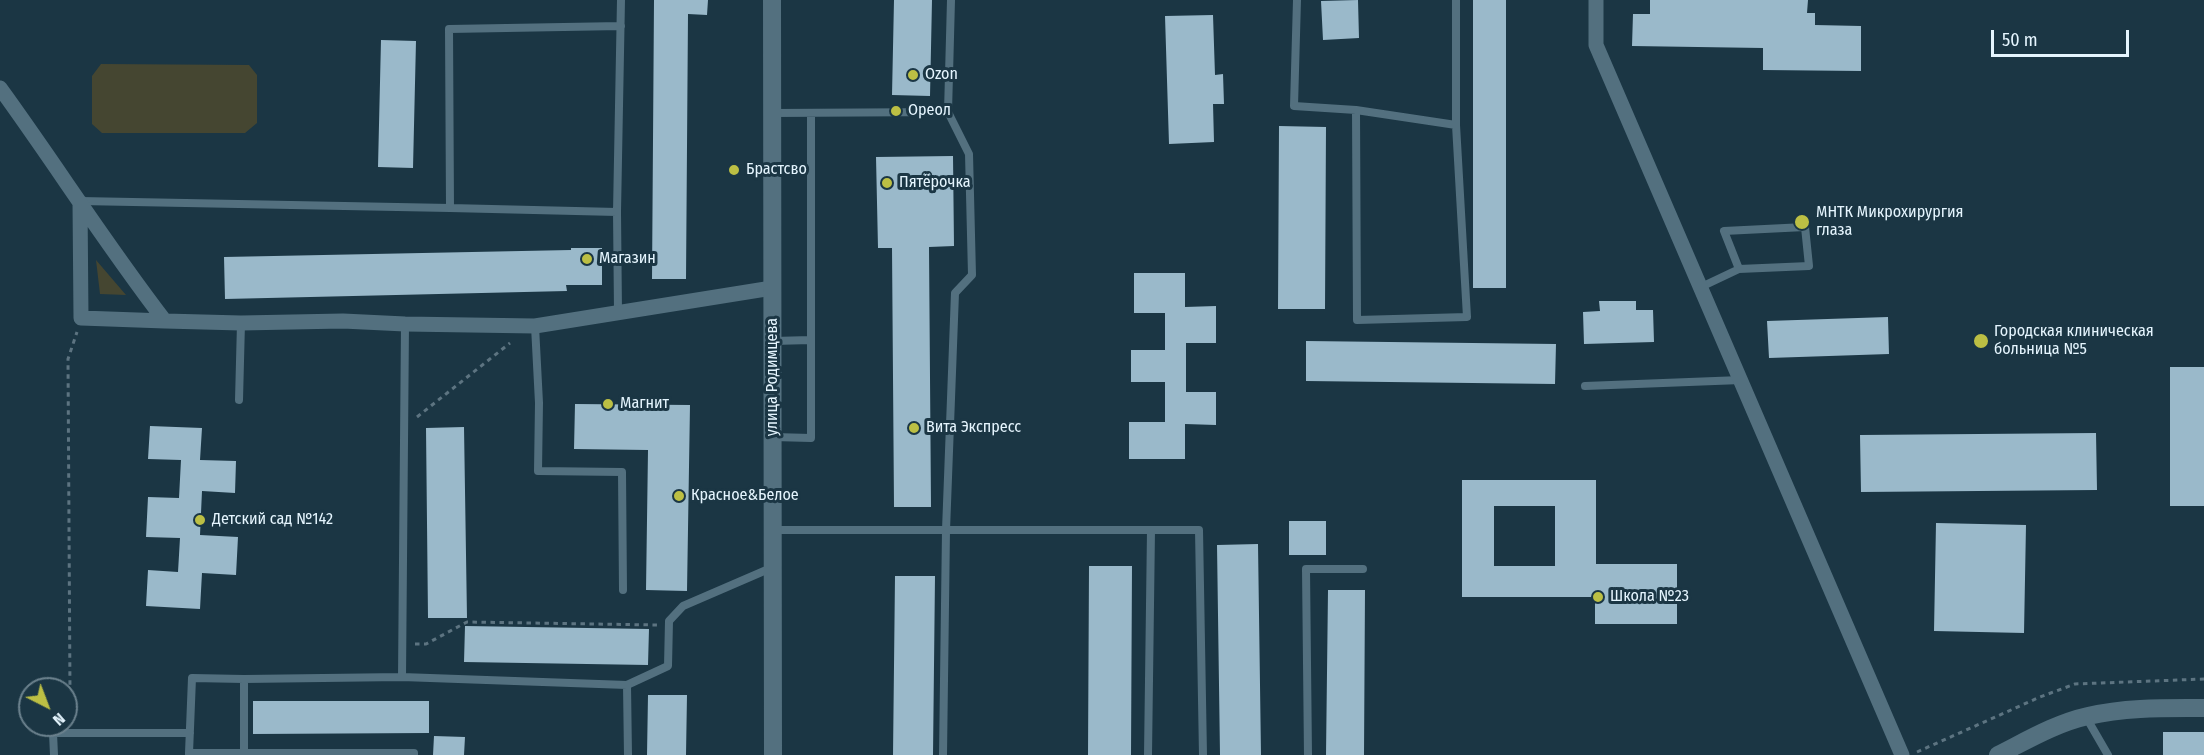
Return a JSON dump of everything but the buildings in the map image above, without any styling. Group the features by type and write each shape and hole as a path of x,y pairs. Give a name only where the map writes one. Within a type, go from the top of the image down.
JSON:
{"street":[{"name":"улица Родимцева","path":"772,0 773,755"},
{"path":"1596,0 1596,45 1902,755"},
{"path":"0,88 80,201 120,263 165,321"},
{"path":"80,201 81,318 241,323 343,321 535,326 772,288"},
{"path":"1998,755 2041,733 2086,716 2132,709 2204,708"}],"lane":[{"path":"618,312 617,212 621,0"},
{"path":"943,755 946,530 955,293 972,275 969,154 948,112 951,0"},
{"path":"1297,0 1294,106 1356,110 1456,125"},
{"path":"1356,110 1357,320 1467,317 1456,125 1456,0"},
{"path":"450,208 449,29 621,26"},
{"path":"772,113 948,112"},
{"path":"773,436 811,438 811,113"},
{"path":"80,201 617,212"},
{"path":"1701,287 1739,269 1809,266 1805,226 1724,231 1739,269"},
{"path":"239,400 241,323"},
{"path":"402,677 405,324"},
{"path":"535,326 538,471 622,472 622,590"},
{"path":"773,341 811,340"},
{"path":"1585,386 1741,380"},
{"path":"773,530 1199,530 1203,755"},
{"path":"1148,755 1151,530"},
{"path":"414,755 414,753 189,754 192,678 402,677 627,685 668,666 669,621 683,606 773,567"},
{"path":"1308,755 1306,569 1363,568"},
{"path":"244,679 244,753"},
{"path":"627,685 628,755"},
{"path":"2086,716 2108,755"},
{"path":"54,755 53,734 190,733"}],"path":[{"path":"70,677 68,359 81,318"},
{"path":"404,419 419,417 509,343 536,342"},
{"path":"403,643 426,644 467,622 669,625"},
{"path":"1910,755 2040,697 2075,684 2204,679"}],"green space":[{"path":"101,64 249,65 257,75 257,123 245,133 102,133 92,124 92,76"},
{"path":"96,260 126,295 100,294"}],"place":[{"name":"Ozon","path":"913,75"},
{"name":"Ореол","path":"896,111"},
{"name":"Брастсво","path":"734,170"},
{"name":"Пятёрочка","path":"887,183"},
{"name":"МНТК Микрохирургия глаза","path":"1802,222"},
{"name":"Магазин","path":"587,259"},
{"name":"Городская клиническая больница №5","path":"1981,341"},
{"name":"Магнит","path":"608,404"},
{"name":"Вита Экспресс","path":"914,428"},
{"name":"Красное&Белое","path":"679,496"},
{"name":"Детский сад №142","path":"200,520"},
{"name":"Школа №23","path":"1598,597"}]}
